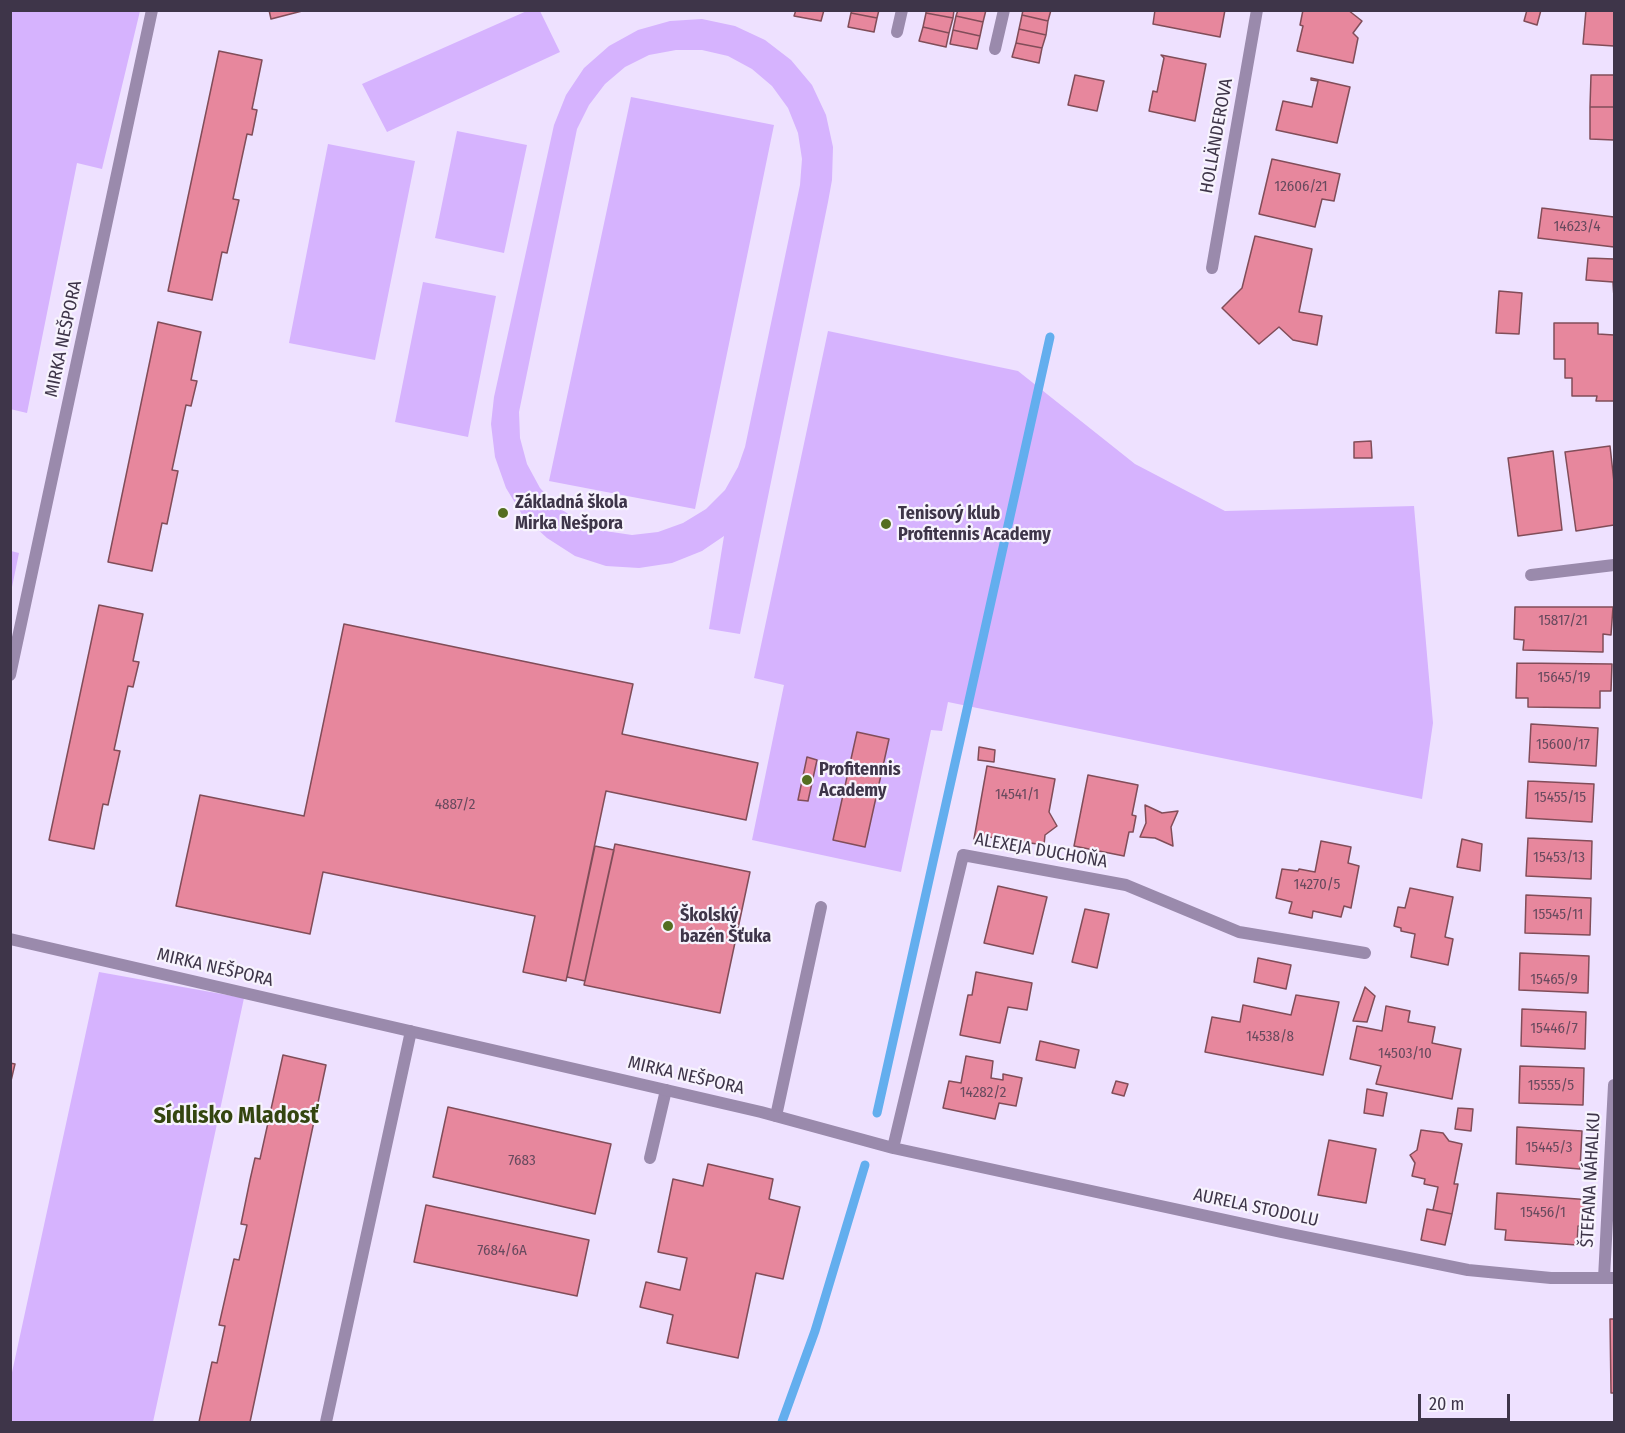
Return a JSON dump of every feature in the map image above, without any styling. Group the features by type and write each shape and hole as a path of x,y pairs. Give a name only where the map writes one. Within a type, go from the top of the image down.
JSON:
{"street":[{"name":"MIRKA NEŠPORA","path":"10,675 152,10"},
{"path":"897,32 902,10"},
{"path":"995,49 1004,10"},
{"name":"HOLLÄNDEROVA","path":"1212,268 1257,10"},
{"path":"1531,575 1614,565"},
{"name":"ALEXEJA DUCHOŇA","path":"893,1148 963,855 1126,885 1239,932 1365,953"},
{"path":"776,1116 821,907"},
{"name":"MIRKA NEŠPORA","path":"10,939 776,1116 893,1148"},
{"path":"326,1422 411,1031"},
{"name":"ŠTEFANA NÁHALKU","path":"1609,1278 1614,1085"},
{"path":"650,1158 666,1090"},
{"name":"AURELA STODOLU","path":"893,1148 1468,1270 1551,1278 1609,1278"}],"shaded area":[{"path":"11,10 140,11 102,169 77,163 27,413 10,409"},
{"path":"529,10 540,11 560,52 387,132 362,84"},
{"path":"702,19 735,26 765,40 791,60 812,85 826,115 833,147 832,180 828,202 740,634 709,629 724,536 702,551 672,563 639,568 606,566 575,556 547,538 523,516 506,488 495,457 491,424 494,397 554,125 566,95 584,68 609,46 638,30 670,21","holes":["676,50 702,50 728,56 752,69 772,86 788,108 798,133 802,159 800,185 745,447 738,467 725,490 706,509 683,523 658,532 632,535 605,531 580,522 558,507 540,488 527,464 520,438 519,412 577,129 589,105 605,84 625,67 649,55"]},
{"path":"631,97 774,125 695,509 549,481"},
{"path":"457,131 527,145 504,253 435,238"},
{"path":"328,144 415,161 375,360 289,343"},
{"path":"423,282 496,296 468,437 395,422"},
{"path":"828,331 1018,371 1135,464 1225,511 1414,506 1433,723 1422,799 948,702 942,731 931,730 901,872 752,840 784,685 754,678"},
{"path":"10,551 19,553 11,592"},
{"path":"99,972 244,998 153,1422 11,1422 11,1377"}],"building":[{"path":"269,10 306,10 271,19"},
{"path":"796,10 824,10 821,21 794,16"},
{"path":"852,10 879,10 877,18 851,13"},
{"path":"926,10 954,10 953,18 926,13"},
{"path":"958,10 986,10 983,22 956,16"},
{"path":"1023,10 1051,10 1048,21 1022,15"},
{"path":"1155,10 1225,10 1220,37 1153,24"},
{"path":"1303,10 1348,10 1362,21 1353,33 1358,38 1353,63 1297,51 1303,26 1300,25"},
{"path":"1527,10 1541,10 1537,25 1524,21"},
{"path":"1586,10 1614,10 1614,46 1583,44"},
{"path":"851,13 877,18 874,32 848,27"},
{"path":"926,13 953,18 949,33 923,27"},
{"path":"1022,15 1048,21 1046,35 1019,29"},
{"path":"956,16 983,22 980,36 953,30"},
{"path":"923,27 949,33 946,47 919,41"},
{"path":"1019,29 1046,35 1042,48 1016,43"},
{"path":"953,30 980,36 977,49 950,44"},
{"path":"1016,43 1042,48 1039,63 1012,57"},
{"path":"219,51 262,60 252,109 257,110 252,135 247,134 233,199 239,200 227,253 222,252 212,300 168,291"},
{"path":"1161,55 1206,64 1195,121 1149,111 1153,91 1157,92 1164,58"},
{"path":"1075,75 1104,81 1097,111 1068,105"},
{"path":"1591,75 1614,75 1614,107 1590,107"},
{"path":"1311,78 1350,87 1337,143 1276,130 1283,101 1312,107 1318,81 1311,80"},
{"path":"1590,107 1614,107 1614,140 1590,139"},
{"path":"1272,159 1340,174 1334,201 1322,199 1315,227 1259,214"},
{"path":"1542,208 1614,217 1614,247 1538,238"},
{"path":"1255,236 1312,249 1299,312 1322,316 1317,345 1293,340 1279,327 1259,344 1222,308 1242,288"},
{"path":"1588,258 1614,259 1614,298 1613,282 1586,280"},
{"path":"1499,291 1522,293 1519,334 1496,333"},
{"path":"158,322 201,332 191,380 197,381 191,406 186,405 172,470 178,471 167,524 162,523 152,571 108,562"},
{"path":"1554,323 1598,323 1598,334 1614,335 1614,401 1596,401 1597,396 1572,396 1572,378 1565,378 1565,359 1554,359"},
{"path":"1371,441 1372,458 1354,458 1354,442"},
{"path":"1610,446 1614,482 1614,525 1576,531 1565,452"},
{"path":"1553,451 1562,530 1518,536 1508,458"},
{"path":"99,605 143,614 133,661 139,662 133,687 128,686 114,750 120,751 108,805 103,804 94,849 49,840"},
{"path":"1515,607 1613,607 1611,635 1603,634 1603,652 1523,650 1524,640 1514,639"},
{"path":"344,624 633,684 622,734 758,763 746,820 606,791 566,981 523,972 535,916 323,872 310,934 176,906 200,795 304,816"},
{"path":"1517,663 1612,664 1611,691 1600,691 1600,708 1528,707 1528,698 1516,698"},
{"path":"1531,724 1598,728 1596,766 1529,762"},
{"name":"Profitennis Academy","path":"857,732 889,739 865,847 833,840"},
{"path":"979,747 995,750 994,762 978,760"},
{"name":"Profitennis Academy","path":"807,757 817,760 808,801 798,800"},
{"path":"987,766 1055,779 1049,812 1057,826 1045,835 1044,845 989,837 988,842 974,839"},
{"path":"1088,775 1138,785 1132,815 1136,816 1133,832 1129,832 1124,856 1074,846"},
{"path":"1528,781 1594,784 1592,822 1526,818"},
{"path":"1145,805 1162,813 1178,811 1171,827 1173,846 1155,838 1140,837 1146,823"},
{"path":"1528,838 1592,841 1591,879 1526,876"},
{"path":"1462,839 1482,844 1480,871 1457,867"},
{"path":"1321,841 1351,847 1348,863 1359,866 1351,908 1344,906 1341,917 1313,911 1312,918 1289,913 1292,902 1276,898 1282,869 1315,872"},
{"name":"Školský bazén Šťuka","path":"615,844 750,872 720,1013 584,985"},
{"path":"595,846 614,850 585,981 567,977"},
{"path":"998,886 1047,897 1033,954 984,943"},
{"path":"1410,888 1453,897 1445,937 1453,939 1448,965 1411,957 1415,934 1401,931 1401,928 1394,926 1398,907 1405,908"},
{"path":"1526,895 1591,898 1590,935 1525,933"},
{"path":"1085,909 1109,914 1097,968 1072,962"},
{"path":"1520,953 1589,956 1588,993 1519,990"},
{"path":"1258,958 1291,965 1286,989 1254,982"},
{"path":"976,972 1032,983 1027,1010 1008,1007 1000,1043 960,1035 968,995 972,995"},
{"path":"1365,987 1375,996 1367,1022 1353,1021"},
{"path":"1296,995 1339,1002 1323,1075 1205,1052 1212,1017 1240,1022 1243,1005 1291,1015"},
{"path":"1386,1006 1410,1011 1408,1022 1435,1027 1432,1043 1461,1049 1452,1099 1376,1084 1381,1066 1350,1059 1357,1026 1382,1031"},
{"path":"1522,1009 1586,1012 1585,1049 1521,1046"},
{"path":"1040,1041 1079,1050 1075,1068 1036,1060"},
{"path":"283,1055 326,1065 250,1422 199,1422 212,1362 217,1363 225,1326 219,1325 234,1259 239,1260 247,1225 241,1224 250,1180 255,1158 260,1159"},
{"path":"966,1056 993,1061 991,1078 1003,1080 1003,1074 1022,1078 1016,1106 999,1103 995,1119 943,1108 949,1081 961,1083"},
{"path":"10,1063 15,1064 10,1085"},
{"path":"1520,1066 1584,1068 1583,1105 1519,1103"},
{"path":"1116,1081 1128,1084 1124,1096 1112,1093"},
{"path":"1367,1089 1387,1093 1383,1116 1364,1113"},
{"path":"448,1107 611,1144 595,1214 433,1177"},
{"path":"1458,1108 1473,1109 1471,1131 1455,1129"},
{"path":"1517,1127 1582,1131 1580,1169 1516,1164"},
{"path":"1421,1130 1443,1133 1449,1141 1462,1144 1454,1184 1458,1184 1452,1214 1433,1210 1438,1187 1424,1184 1425,1179 1412,1176 1415,1163 1410,1155 1417,1150"},
{"path":"1329,1140 1376,1149 1366,1203 1318,1195"},
{"path":"708,1164 773,1179 769,1199 800,1207 783,1279 756,1273 738,1358 667,1343 673,1315 640,1307 646,1282 680,1290 687,1258 658,1252 673,1179 703,1186"},
{"path":"1497,1193 1591,1200 1588,1227 1578,1226 1577,1245 1505,1240 1506,1230 1495,1229"},
{"path":"426,1205 589,1240 577,1296 414,1262"},
{"path":"1427,1209 1452,1214 1445,1245 1421,1240"},
{"path":"1610,1319 1614,1319 1614,1393 1611,1393"}],"waterway":[{"path":"877,1113 1050,337"},
{"path":"782,1422 815,1331 865,1165"}],"place":[{"name":"Základná škola Mirka Nešpora","path":"503,513"},
{"name":"Tenisový klub Profitennis Academy","path":"886,524"},
{"name":"Profitennis Academy","path":"807,780"},
{"name":"Školský bazén Šťuka","path":"668,926"}],"district":[{"name":"Sídlisko Mladosť","path":"236,1116"}]}
